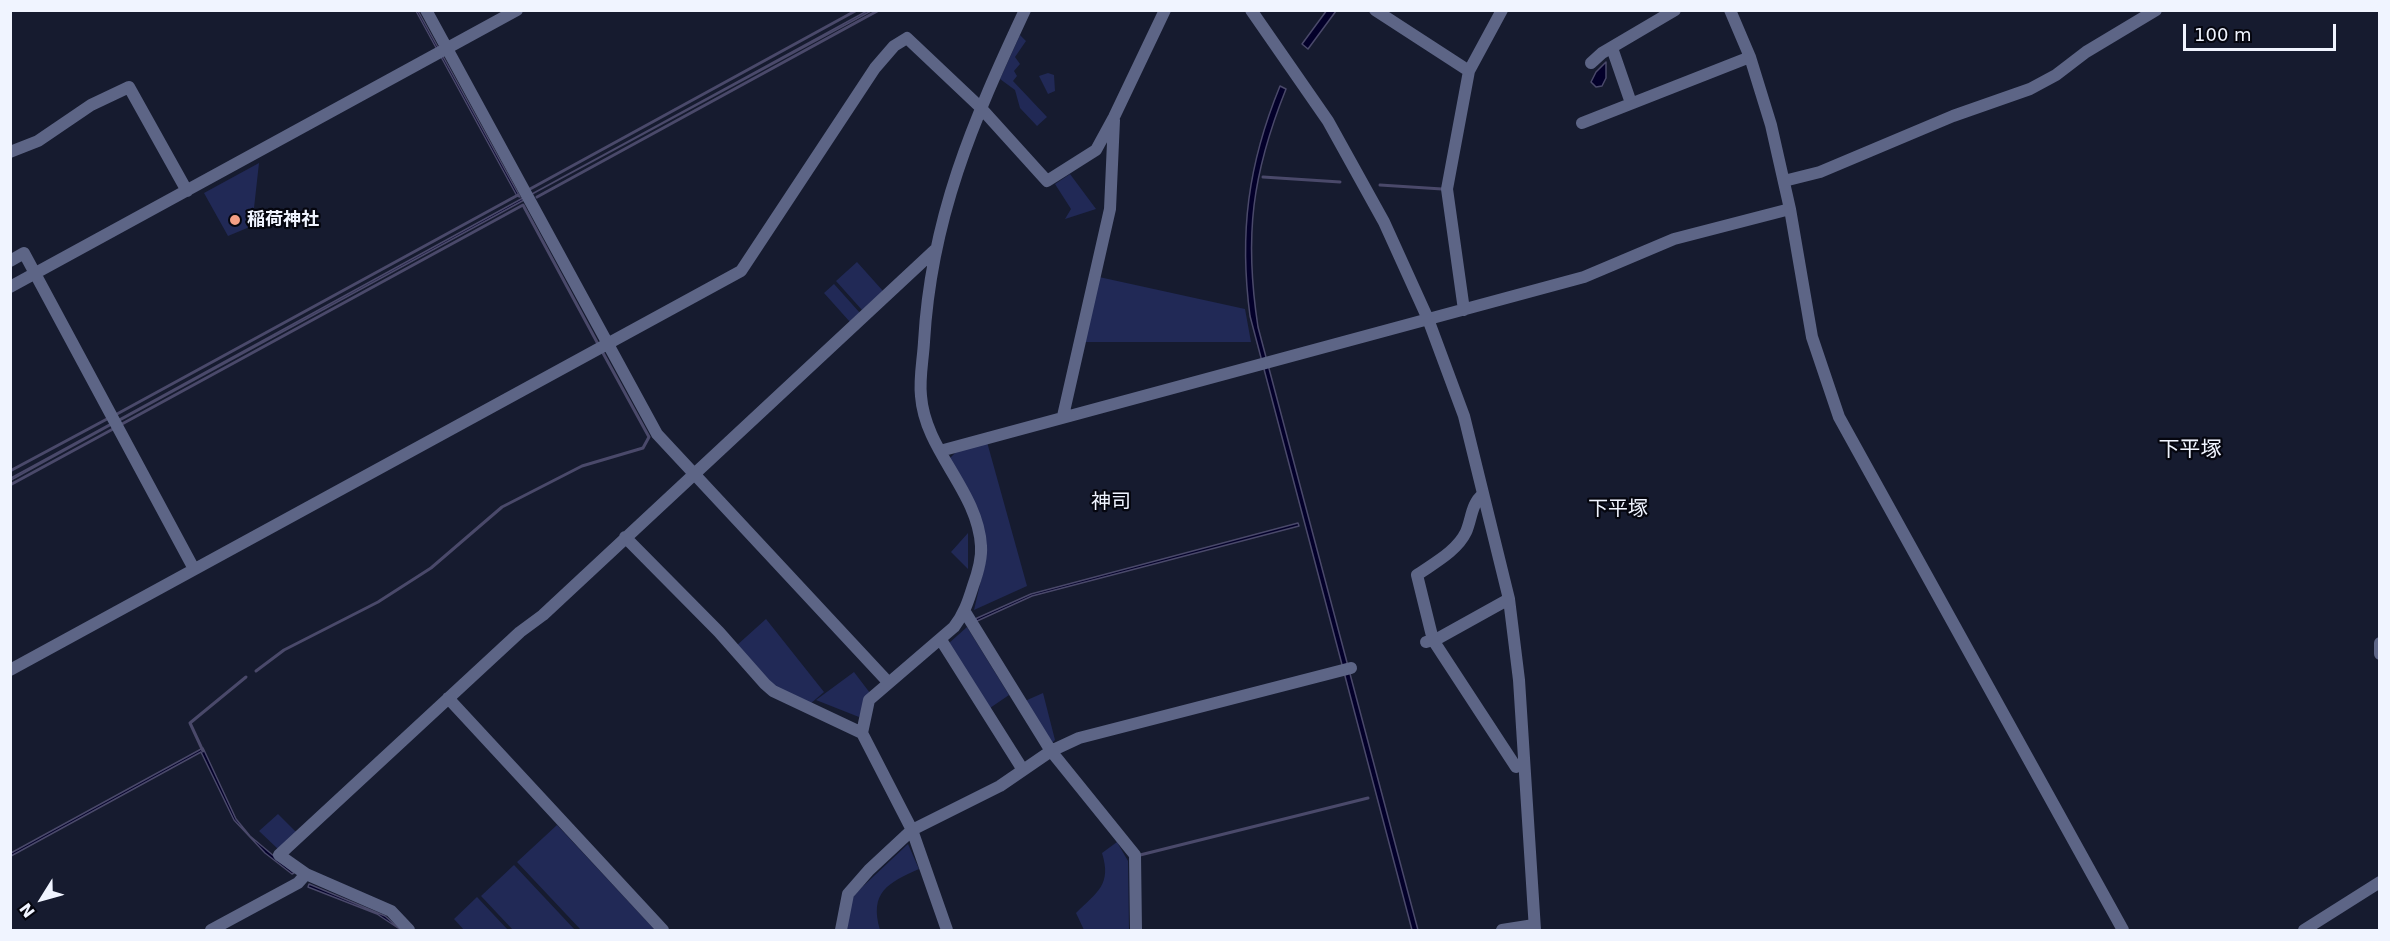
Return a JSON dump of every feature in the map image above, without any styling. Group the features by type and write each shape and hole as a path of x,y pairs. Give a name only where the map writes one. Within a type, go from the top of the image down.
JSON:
{"street":[{"path":"426,10 442,51 657,434 888,682"},
{"path":"10,287 517,10"},
{"path":"862,733 869,699 941,640 965,612 977,576 981,547 976,522 926,424 921,396 926,308 935,249 950,187 980,107 1024,10"},
{"path":"10,670 609,346 741,272 874,68 894,46 907,38 980,107 1047,181 1096,150 1165,10"},
{"path":"1251,10 1328,121 1384,222 1428,320 1464,416 1509,599 1520,680 1534,928 1502,930"},
{"path":"1375,10 1469,71"},
{"path":"1464,310 1447,189 1469,71 1502,10"},
{"path":"1590,63 1675,10"},
{"path":"1730,10 1750,57 1771,125 1790,209 1812,337 1839,417 2123,930"},
{"path":"1784,181 1820,172 1953,116 2030,89 2056,75 2086,52 2156,10"},
{"path":"1612,48 1631,103"},
{"path":"1582,123 1750,57"},
{"path":"10,152 38,141 91,105 129,87 187,191"},
{"path":"1063,416 1110,209 1114,117"},
{"path":"940,451 1584,277 1674,239 1790,209"},
{"path":"409,930 392,911 306,874 279,855 520,632 543,615 693,472 935,249"},
{"path":"10,261 24,253 194,569"},
{"path":"1483,494 1476,501 1466,533 1451,552 1417,574 1429,641 1516,767"},
{"path":"625,537 719,632 773,691 862,733 912,830 947,930"},
{"path":"1429,641 1509,599"},
{"path":"965,612 1051,752 1135,855 1136,930"},
{"path":"941,640 1023,770"},
{"path":"2379,643 2379,654"},
{"path":"841,930 848,894 869,870 912,830 1000,786 1051,752 1079,738 1345,670"},
{"path":"448,698 663,930"},
{"path":"211,930 298,883 306,874"},
{"path":"2304,930 2379,882"}],"shaded area":[{"path":"1327,10 1336,11 1308,49 1302,44"},
{"path":"416,11 418,11 520,197 517,196"},
{"path":"867,11 871,11 532,194"},
{"path":"1020,35 1026,41 1015,57 1020,64 1014,71 1017,76 1013,81 1047,117 1037,126 1020,108 1015,90 1000,79"},
{"path":"1606,62 1606,78 1602,86 1596,87 1591,82 1596,72"},
{"path":"1048,73 1054,75 1055,91 1048,94 1039,76"},
{"path":"1280,86 1286,89 1265,149 1254,206 1252,263 1258,327 1418,930 1412,930 1250,316 1246,256 1249,199 1260,143"},
{"path":"259,163 252,226 228,236 204,193"},
{"path":"1070,174 1096,209 1065,219 1071,209 1055,184"},
{"path":"523,198 524,200 118,420"},
{"path":"857,262 883,291 862,310 836,281"},
{"path":"1099,277 1245,309 1251,342 1085,342"},
{"path":"834,284 860,313 850,322 824,293"},
{"path":"111,425 11,480 11,478"},
{"path":"987,442 1027,586 974,610 986,559 950,458 956,452"},
{"path":"1298,523 1299,526 1032,596 977,621 975,619 1031,594"},
{"path":"968,533 968,569 951,552"},
{"path":"766,619 824,692 810,704 776,689 736,646"},
{"path":"967,627 1009,695 990,708 948,644"},
{"path":"854,672 870,693 859,717 816,700"},
{"path":"1043,693 1055,740 1052,743 1025,701"},
{"path":"203,748 236,819 250,836 294,873 292,874 265,853 234,820 201,752 11,856 11,853"},
{"path":"278,814 298,834 279,850 259,831"},
{"path":"557,825 655,930 581,930 517,862"},
{"path":"1117,842 1128,861 1129,930 1084,930 1076,913 1101,887 1105,873 1102,853"},
{"path":"908,844 919,869 890,884 879,898 877,917 880,930 847,930 850,901"},
{"path":"514,865 575,930 513,930 481,896"},
{"path":"309,884 385,916 401,930 377,914 308,887"},
{"path":"477,897 508,930 464,930 454,919"}],"waterway":[{"path":"530,189 857,10"},
{"path":"537,197 879,10"},
{"path":"1263,177 1340,182"},
{"path":"1380,185 1442,189"},
{"path":"117,414 518,195"},
{"path":"122,424 523,205 598,344"},
{"path":"256,671 284,650 378,602 431,568 502,507 582,466 643,448 649,437 603,353"},
{"path":"10,471 107,419"},
{"path":"10,485 113,429"},
{"path":"203,751 190,723 246,677"},
{"path":"1140,855 1368,798"}],"place":[{"name":"稲荷神社","path":"235,220"}],"district":[{"name":"下平塚","path":"2190,451"},
{"name":"神司","path":"1111,503"},
{"name":"下平塚","path":"1618,510"}]}
